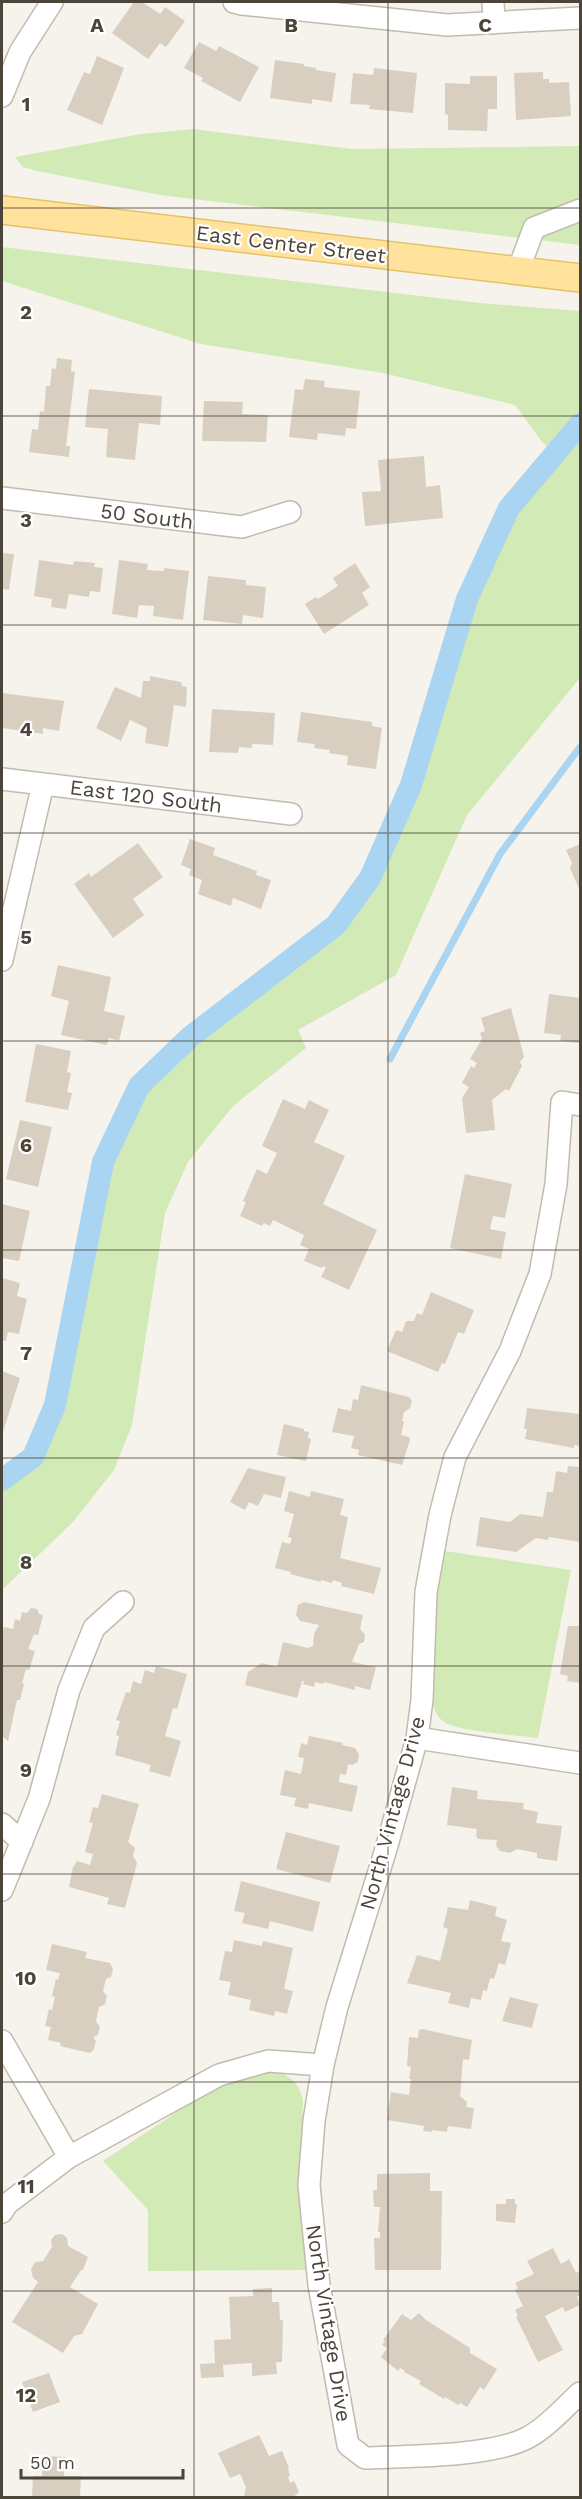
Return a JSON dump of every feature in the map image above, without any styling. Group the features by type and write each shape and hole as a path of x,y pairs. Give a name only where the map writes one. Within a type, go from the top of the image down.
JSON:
{"main road":[{"name":"East Center Street","path":"2,210 580,278"}],"street":[{"path":"2,96 20,52 52,2"},
{"path":"234,2 447,25 580,18"},
{"path":"493,2 494,23"},
{"path":"518,271 534,228 580,210"},
{"name":"50 South","path":"2,498 242,527 290,512"},
{"name":"East 120 South","path":"2,778 291,814"},
{"path":"2,960 43,784"},
{"name":"North Vintage Drive","path":"572,1103 540,1274 510,1351 455,1457 440,1515 426,1592 422,1701 417,1738 386,1849 337,2007 323,2065 314,2121 309,2185 319,2285 348,2445 365,2458 429,2456 505,2445 526,2438 580,2393"},
{"path":"2,1890 7,1871 22,1842 39,1799 69,1690 94,1628 123,1602"},
{"path":"417,1738 580,1762"},
{"path":"2,1824 22,1842"},
{"path":"2,2041 69,2157"},
{"path":"2,2212 69,2157 219,2075 268,2061 323,2065"}],"green space":[{"path":"193,129 352,149 580,146 580,245 160,195 37,171 23,167 15,157 141,134"},
{"path":"2,247 480,303 580,311 580,678 467,815 396,975 298,1030 306,1048 233,1106 188,1162 165,1213 132,1425 114,1470 73,1522 2,1590 2,1488 21,1473 51,1430 109,1165 141,1096 174,1059 343,928 385,857 437,716 471,601 517,514 561,457 543,443 515,405 383,373 201,344 2,281"},
{"path":"445,1551 571,1570 538,1738 462,1728 444,1722 435,1711 430,1697 439,1579"},
{"path":"276,2070 294,2081 303,2100 301,2183 306,2270 148,2271 148,2210 103,2161 227,2079"}],"building":[{"path":"134,2 142,2 160,14 165,7 185,21 166,47 160,43 148,59 112,33"},
{"path":"199,42 216,51 219,46 259,67 240,102 201,81 203,78 184,68"},
{"path":"97,56 124,68 102,125 67,110 84,72 90,74"},
{"path":"275,60 304,64 316,70 336,73 332,102 312,99 312,104 270,98"},
{"path":"374,68 417,73 413,113 369,109 370,105 350,104 353,73 373,75"},
{"path":"543,72 543,79 549,79 549,83 569,82 571,116 516,120 514,73"},
{"path":"470,76 497,76 497,109 488,109 487,131 448,130 448,115 445,114 445,83 470,84"},
{"path":"57,358 72,360 71,371 75,372 66,446 70,446 69,457 29,452 32,429 38,430 40,411 44,412 46,386 50,386 52,368 56,369"},
{"path":"305,379 325,381 324,387 360,391 356,429 346,428 345,436 318,433 317,440 289,437 295,389 303,390"},
{"path":"89,389 162,396 160,425 139,423 135,460 106,457 108,429 85,427"},
{"path":"204,401 243,402 242,414 268,415 266,442 202,441"},
{"path":"424,456 426,487 440,485 443,518 365,526 362,492 381,491 378,460"},
{"path":"2,553 14,554 9,590 2,589"},
{"path":"39,560 73,565 74,561 95,563 94,567 103,568 100,592 90,591 89,597 69,594 66,609 51,607 52,599 34,596"},
{"path":"119,560 148,564 147,570 164,571 164,568 189,571 183,620 153,616 154,606 139,605 137,618 112,614"},
{"path":"355,563 370,587 362,593 369,605 324,634 305,604 316,597 318,599 338,586 333,578"},
{"path":"208,576 246,580 246,585 266,587 263,618 243,615 242,624 203,620"},
{"path":"150,676 181,682 182,686 187,687 186,707 174,705 168,747 145,743 147,728 130,720 121,741 96,728 115,687 141,698 143,681 150,681"},
{"path":"2,693 64,701 59,731 43,728 43,734 2,728"},
{"path":"212,709 275,713 273,745 252,744 252,748 239,747 238,753 209,752"},
{"path":"301,712 372,722 372,726 382,728 376,769 347,765 348,756 314,748 315,744 297,742"},
{"path":"190,839 215,848 213,855 257,871 256,875 271,880 261,909 233,898 231,906 198,894 202,880 189,875 191,869 181,865"},
{"path":"138,843 163,877 133,899 144,915 113,938 74,884 89,873 91,877"},
{"path":"580,844 580,891 570,868 572,863 566,850"},
{"path":"58,965 111,977 104,1011 125,1016 119,1041 109,1038 107,1045 61,1035 69,1001 51,996"},
{"path":"549,994 580,998 580,1041 578,1043 560,1041 561,1035 544,1033"},
{"path":"511,1008 524,1057 520,1062 522,1066 509,1091 506,1089 492,1100 495,1130 466,1133 462,1098 469,1087 462,1083 471,1066 474,1068 477,1063 470,1059 482,1039 480,1033 485,1031 481,1018"},
{"path":"36,1044 71,1051 67,1072 71,1073 67,1092 72,1093 68,1110 25,1102"},
{"path":"283,1099 305,1109 309,1100 329,1110 314,1142 345,1156 323,1204 377,1230 349,1290 321,1277 326,1267 322,1268 304,1261 309,1249 300,1245 304,1235 273,1220 270,1226 264,1223 262,1226 240,1216 246,1202 243,1201 257,1169 267,1174 277,1153 262,1146"},
{"path":"20,1120 52,1127 38,1187 6,1179"},
{"path":"465,1174 512,1184 505,1218 493,1216 490,1229 506,1232 501,1259 450,1248"},
{"path":"2,1204 30,1211 19,1261 2,1258"},
{"path":"2,1278 20,1283 17,1296 27,1299 19,1334 8,1332 6,1341 2,1340"},
{"path":"431,1292 474,1310 464,1334 458,1332 445,1364 442,1363 438,1372 387,1351 396,1330 402,1332 406,1321 414,1321 417,1313 422,1315"},
{"path":"2,1371 20,1378 2,1435"},
{"path":"361,1385 409,1397 412,1401 410,1408 404,1412 402,1421 404,1421 401,1435 409,1437 410,1440 402,1465 358,1455 359,1450 351,1448 354,1436 332,1432 338,1408 351,1411 353,1399 358,1400"},
{"path":"527,1408 580,1414 580,1446 574,1445 574,1448 525,1439"},
{"path":"284,1424 309,1432 308,1438 311,1439 306,1461 277,1455"},
{"path":"568,1466 580,1467 580,1542 549,1537 548,1540 536,1538 516,1552 476,1546 480,1517 510,1522 520,1514 543,1517 547,1492 553,1492 556,1471 567,1473"},
{"path":"248,1468 286,1477 281,1498 264,1494 258,1506 249,1502 245,1510 230,1502"},
{"path":"289,1491 310,1497 311,1491 344,1499 340,1515 348,1517 340,1558 381,1568 374,1594 341,1586 342,1583 333,1580 332,1583 321,1580 321,1582 275,1568 282,1542 290,1544 292,1538 288,1537 294,1514 284,1511"},
{"path":"304,1602 363,1615 360,1629 365,1635 364,1642 359,1644 352,1662 376,1667 370,1690 355,1686 355,1690 324,1682 323,1684 315,1682 314,1687 303,1684 304,1681 302,1681 297,1698 245,1685 248,1672 262,1663 277,1667 283,1642 308,1648 313,1646 314,1634 319,1625 300,1621 296,1615 298,1605"},
{"path":"31,1608 37,1609 39,1614 43,1615 38,1635 34,1634 28,1649 35,1651 29,1670 26,1669 8,1741 2,1736 2,1633 4,1627 13,1629 15,1619 20,1621 22,1612 27,1613"},
{"path":"568,1626 580,1626 580,1683 567,1681 568,1676 560,1674"},
{"path":"156,1666 187,1674 177,1709 173,1708 165,1736 181,1741 170,1777 149,1771 151,1765 115,1755 119,1736 116,1735 120,1721 116,1720 126,1692 130,1693 133,1681 141,1684 145,1670 154,1673"},
{"path":"309,1736 343,1743 342,1745 355,1748 359,1754 358,1762 348,1764 346,1775 340,1774 339,1782 358,1786 352,1812 309,1803 308,1809 294,1806 296,1798 280,1795 285,1770 301,1774 304,1758 298,1757 301,1743 307,1745"},
{"path":"452,1787 478,1791 477,1799 524,1803 523,1809 538,1812 536,1823 562,1826 557,1861 537,1858 537,1853 517,1849 510,1853 500,1851 496,1846 497,1840 478,1839 477,1829 447,1825"},
{"path":"102,1794 139,1804 128,1842 135,1848 133,1856 137,1863 125,1908 107,1904 109,1898 69,1887 73,1867 77,1861 90,1865 93,1854 85,1852 93,1823 89,1822 93,1807 98,1808"},
{"path":"286,1832 340,1846 330,1883 276,1869"},
{"path":"241,1881 320,1902 313,1932 270,1921 268,1929 242,1923 245,1913 234,1911"},
{"path":"470,1900 497,1907 495,1916 507,1920 501,1941 511,1943 505,1965 499,1963 494,1979 490,1978 487,1991 483,1990 481,2000 471,1998 469,2008 448,2003 451,1993 407,1983 417,1955 440,1961 448,1929 443,1927 448,1907 468,1910"},
{"path":"234,1940 262,1946 263,1941 293,1948 284,1989 293,1991 287,2014 275,2011 274,2016 249,2010 251,2000 228,1995 231,1982 219,1980 225,1951 232,1952"},
{"path":"52,1944 87,1952 85,1958 110,1963 113,1969 111,1977 106,1979 103,1991 107,1996 105,2004 99,2007 96,2021 100,2027 98,2035 93,2037 96,2041 90,2053 60,2046 61,2043 48,2040 51,2027 45,2026 49,2009 52,2010 55,1997 52,1996 56,1979 58,1980 60,1973 46,1970"},
{"path":"510,1997 538,2004 532,2028 502,2021"},
{"path":"419,2030 472,2040 469,2060 463,2059 460,2096 467,2102 466,2107 474,2108 471,2129 448,2126 447,2132 432,2130 432,2132 423,2131 424,2126 387,2120 391,2092 409,2095 411,2067 407,2066 409,2037 418,2038"},
{"path":"430,2173 430,2191 442,2191 441,2270 375,2270 374,2238 380,2238 380,2232 378,2232 380,2207 374,2207 373,2190 377,2190 377,2174"},
{"path":"506,2199 515,2199 515,2204 517,2204 515,2223 496,2221 496,2204 506,2204"},
{"path":"62,2234 67,2238 68,2246 88,2257 83,2270 70,2287 98,2304 82,2334 74,2336 63,2353 12,2322 38,2282 33,2278 31,2269 35,2262 43,2261 52,2247 51,2240 55,2235"},
{"path":"553,2248 561,2264 569,2259 576,2273 579,2271 580,2295 577,2297 580,2305 565,2312 563,2307 545,2316 563,2350 538,2362 516,2317 518,2316 515,2310 523,2306 515,2290 518,2288 515,2283 534,2274 527,2261"},
{"path":"272,2288 272,2302 279,2302 280,2320 283,2320 282,2362 276,2362 277,2374 252,2376 252,2363 223,2365 224,2377 201,2378 200,2364 215,2363 214,2340 231,2339 229,2297 253,2296 253,2289"},
{"path":"419,2313 426,2320 470,2348 470,2353 497,2369 484,2390 480,2387 467,2407 460,2403 458,2405 445,2397 444,2399 419,2384 421,2381 405,2371 400,2368 398,2371 381,2357 387,2348 382,2345 385,2341 383,2340 402,2314 411,2320"},
{"path":"49,2373 60,2402 33,2412 22,2382"},
{"path":"259,2435 269,2456 282,2451 289,2468 290,2483 294,2481 299,2492 292,2498 244,2497 246,2487 240,2474 230,2478 218,2453"},
{"path":"43,2456 65,2457 64,2476 81,2476 80,2498 32,2498 33,2476 42,2476"}],"waterway":[{"path":"2,1480 33,1457 55,1405 103,1162 139,1086 190,1037 336,925 370,878 411,785 467,599 509,508 580,424"},
{"path":"390,1059 500,854 580,747"}]}
